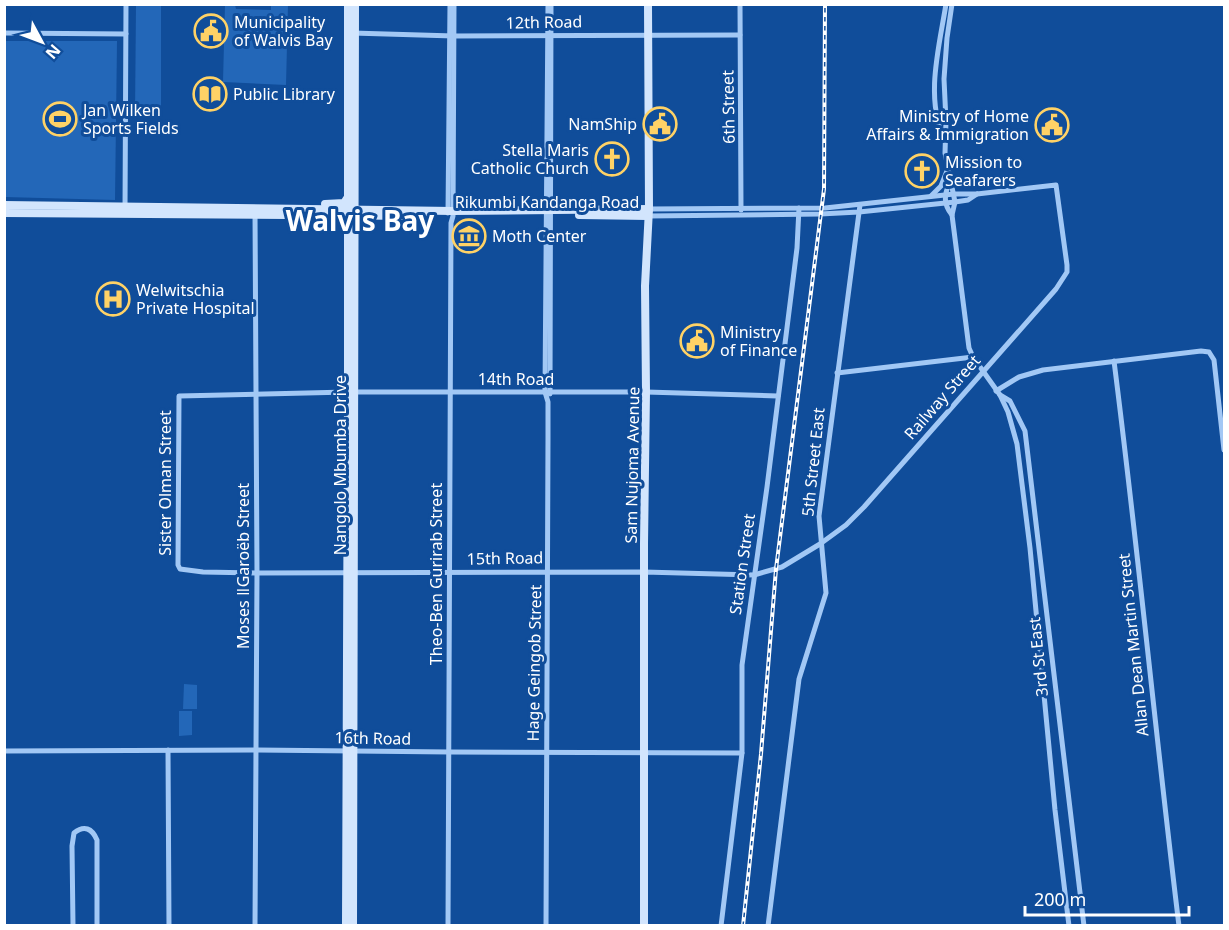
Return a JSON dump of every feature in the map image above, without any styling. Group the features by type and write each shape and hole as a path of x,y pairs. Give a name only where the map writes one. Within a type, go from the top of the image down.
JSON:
{"main road":[{"name":"Nangolo Mbumba Drive","path":"348,4 351,33 352,213 350,751 353,926"},
{"name":"Nangolo Mbumba Drive","path":"352,213 348,197 351,33 355,4"},
{"name":"Sam Nujoma Avenue","path":"644,926 648,4"},
{"path":"313,209 320,204 344,203 348,197"},
{"name":"Rikumbi Kandanga Road","path":"4,205 125,210"},
{"name":"Rikumbi Kandanga Road","path":"255,211 313,209 352,213"},
{"name":"Rikumbi Kandanga Road","path":"4,213 125,210 451,215 648,212"},
{"name":"Nangolo Mbumba Drive","path":"345,926 350,751"}],"street":[{"path":"125,210 126,4"},
{"name":"Theo-Ben Gurirab Street","path":"448,926 452,4"},
{"name":"Hage Geingob Street","path":"546,926 549,572 549,4"},
{"name":"6th Street","path":"740,4 741,212"},
{"path":"945,141 938,126 934,96 946,4"},
{"path":"952,4 944,79 948,169 955,202 968,200 977,194"},
{"path":"4,33 126,34"},
{"name":"12th Road","path":"351,33 452,36 740,34"},
{"path":"930,197 941,186 948,169"},
{"path":"945,203 945,195 950,182"},
{"name":"Railway Street","path":"754,575 782,567 846,525 1056,289 1067,272 1056,185 977,194"},
{"path":"954,194 977,194"},
{"name":"Rikumbi Kandanga Road","path":"799,211 954,194"},
{"name":"Rikumbi Kandanga Road","path":"648,212 859,212 955,202"},
{"name":"3rd St East","path":"955,202 952,215 969,348 1008,412 1017,444 1069,926"},
{"name":"3rd St East","path":"945,203 952,215"},
{"name":"5th Street East","path":"768,926 799,679 826,593 819,516 860,205"},
{"name":"Moses ǁGaroëb Street","path":"255,211 257,573 255,926"},
{"name":"Station Street","path":"721,926 742,753 742,665 778,396 799,211"},
{"path":"998,393 1019,377 1043,370 1201,351 1209,352 1214,360 1224,450"},
{"path":"837,373 973,357"},
{"name":"Allan Dean Martin Street","path":"1114,361 1179,926"},
{"name":"14th Road","path":"255,394 646,392 778,396"},
{"name":"3rd St East","path":"998,393 1010,401 1025,431 1084,926"},
{"name":"Sister Olman Street","path":"255,394 178,396 178,565 180,569 186,571 257,573"},
{"name":"15th Road","path":"257,573 644,572 754,575"},
{"path":"1044,683 1054,682"},
{"path":"1048,726 1059,725"},
{"path":"168,750 169,926"},
{"name":"16th Road","path":"4,751 742,753"},
{"path":"1055,810 1070,808"},
{"path":"73,926 72,846 74,833 88,828 94,832 97,840 97,926"}],"shaded area":[{"path":"136,5 161,5 161,115 135,116"},
{"path":"225,5 235,5 236,9 271,10 271,5 288,5 286,85 223,82"},
{"name":"Jan Wilken Sports Fields","path":"5,41 117,41 115,200 5,197"},
{"path":"184,684 197,685 197,709 183,709"},
{"path":"179,711 192,711 192,735 179,736"}],"railway":[{"path":"743,926 761,754 776,569 824,189 825,4"}],"place":[{"name":"Municipality of Walvis Bay","path":"211,31"},
{"name":"Public Library","path":"210,94"},
{"name":"Jan Wilken Sports Fields","path":"60,119"},
{"name":"NamShip","path":"660,124"},
{"name":"Ministry of Home Affairs & Immigration","path":"1052,125"},
{"name":"Stella Maris Catholic Church","path":"612,159"},
{"name":"Mission to Seafarers","path":"922,171"},
{"name":"Moth Center","path":"469,236"},
{"name":"Welwitschia Private Hospital","path":"113,299"},
{"name":"Ministry of Finance","path":"697,341"}],"district":[{"name":"Walvis Bay","path":"360,220"}]}
